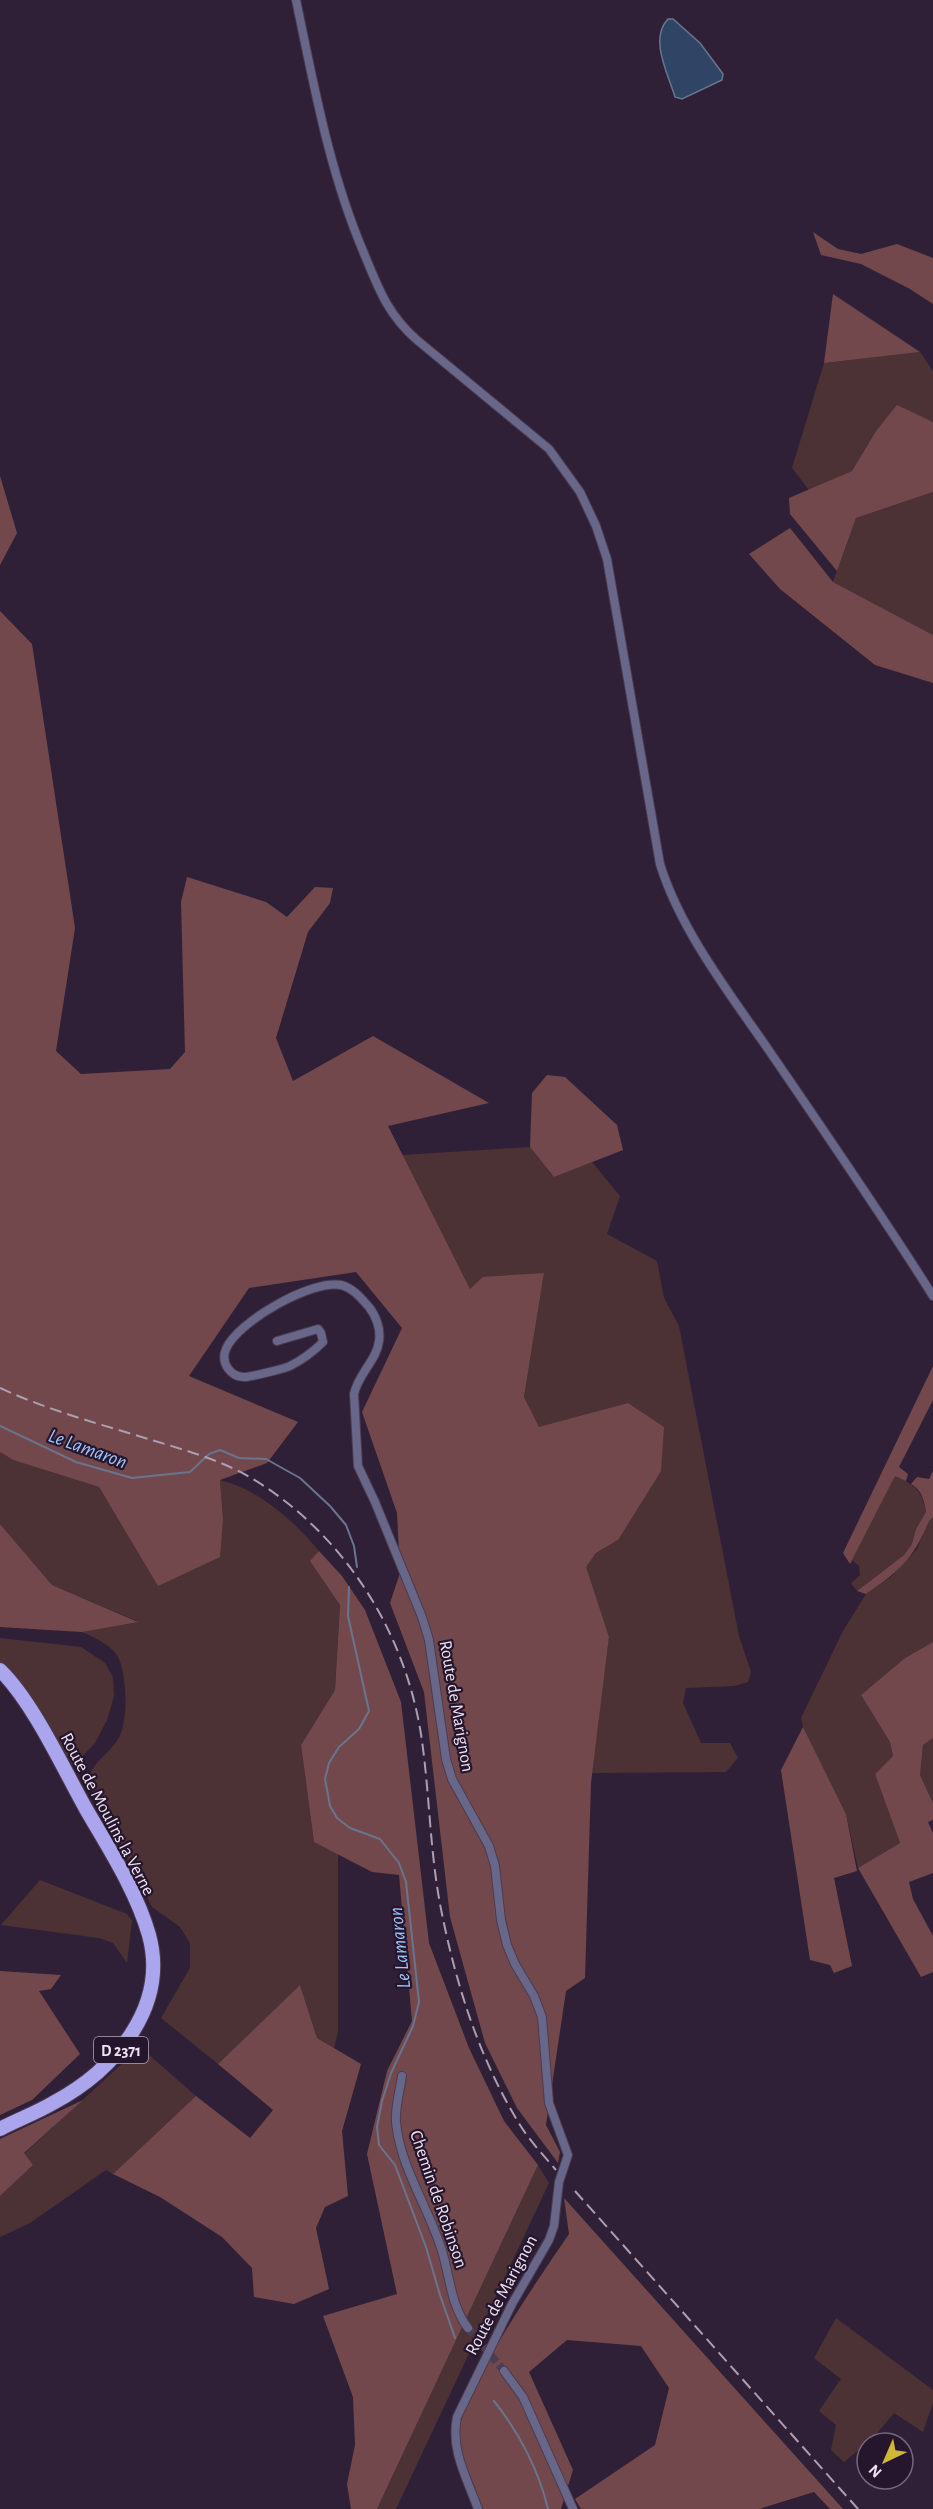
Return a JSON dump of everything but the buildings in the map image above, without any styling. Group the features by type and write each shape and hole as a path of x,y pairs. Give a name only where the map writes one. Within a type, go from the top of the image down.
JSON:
{"main road":[{"name":"Route de Moulins la Verne","path":"0,1670 24,1699 128,1883 149,1936 153,1959 148,1999 140,2022 127,2044 68,2095 0,2129"}],"street":[{"path":"296,0 333,170 350,221 380,293 390,311 400,325 417,340 549,449 580,492 596,526 607,559 660,864 676,905 723,984 889,1226 933,1296"},
{"name":"Route de Marignon","path":"278,1341 318,1329 323,1342 315,1350 289,1366 246,1377 236,1375 228,1369 224,1360 226,1349 243,1329 276,1304 306,1291 326,1285 340,1285 352,1290 374,1314 379,1329 379,1341 376,1351 356,1385 354,1394 358,1466 422,1617 429,1640 449,1769 452,1779 489,1845 495,1866 501,1920 507,1945 515,1965 534,1996 542,2017 549,2103 568,2155 557,2190 554,2226 549,2240 512,2304 457,2417 454,2433 455,2447 478,2509"},
{"name":"Chemin de Robinson","path":"402,2076 396,2121 400,2139 408,2166 442,2250 458,2313 468,2328"},
{"path":"504,2372 523,2397 573,2509"}],"shaded area":[{"path":"813,232 838,249 861,254 897,244 933,258 933,304 910,289 861,264 821,255"},
{"path":"833,294 920,352 824,363"},
{"path":"920,352 933,371 933,422 897,406 876,431 852,471 809,490 792,468 824,363"},
{"path":"897,405 933,422 933,492 856,518 837,571 790,514 789,498 852,471 876,431"},
{"path":"0,476 17,533 0,565"},
{"path":"933,492 933,635 833,582 856,518"},
{"path":"790,528 833,582 933,635 933,683 875,665 780,589 749,554"},
{"path":"0,611 32,644 75,928 56,1051 81,1074 170,1069 185,1052 181,902 187,877 266,902 287,917 315,887 333,888 330,903 308,932 276,1038 293,1081 373,1036 489,1103 388,1126 470,1289 483,1277 544,1273 524,1397 539,1427 628,1403 664,1427 661,1471 618,1540 596,1553 586,1567 609,1637 591,1783 585,1978 566,1991 546,2125 560,2152 558,2163 517,2108 485,2043 450,1917 424,1692 390,1603 400,1573 397,1513 362,1412 402,1328 356,1272 249,1288 189,1376 298,1422 267,1463 220,1480 223,1519 220,1557 158,1586 99,1487 13,1460 0,1452"},
{"path":"547,1075 565,1077 617,1125 623,1150 554,1177 530,1147 532,1093"},
{"path":"530,1147 554,1177 592,1162 620,1196 607,1234 657,1261 664,1298 679,1326 739,1636 751,1672 748,1682 734,1686 686,1688 683,1703 701,1743 730,1743 738,1758 726,1772 592,1773 609,1637 585,1567 596,1553 618,1540 628,1403 539,1428 524,1397 544,1273 470,1289 402,1155"},
{"path":"933,1366 933,1400 899,1467 908,1474 906,1481 895,1476 850,1564 843,1553"},
{"path":"0,1452 13,1460 99,1487 158,1585 223,1519 220,1480 249,1491 275,1508 319,1551 311,1561 340,1605 335,1690 301,1745 314,1842 338,1854 338,2032 334,2048 317,2038 300,1985 218,2064 161,2018 190,1968 190,1943 180,1927 152,1907 87,1781 93,1768 113,1747 121,1733 126,1701 124,1677 117,1654 104,1643 82,1632 137,1621 52,1585 0,1524"},
{"path":"933,1471 933,1517 917,1545 905,1563 888,1578 866,1594 857,1591 904,1555 912,1544 916,1529 926,1512 920,1492 911,1484 917,1477 929,1479"},
{"path":"895,1475 908,1482 920,1493 926,1512 916,1529 912,1544 904,1555 857,1591 851,1583 860,1575 859,1566 852,1560"},
{"path":"933,1517 933,1642 905,1658 861,1695 890,1742 893,1756 875,1774 900,1843 858,1868 846,1814 803,1727 801,1718 843,1631 866,1594 892,1576 917,1549 929,1520"},
{"path":"0,1524 52,1585 138,1622 82,1632 0,1627"},
{"path":"319,1551 342,1576 365,1610 401,1702 429,1943 469,2048 504,2121 538,2165 377,2509 351,2509 347,2484 355,2445 353,2397 323,2316 397,2294 367,2154 387,2071 412,2021 399,1875 372,1872 314,1842 301,1745 335,1690 340,1605 310,1561"},
{"path":"0,1638 81,1647 105,1663 113,1677 114,1696 107,1720 95,1743 73,1766 28,1692 0,1662"},
{"path":"933,1642 933,1738 923,1745 920,1775 933,1803 933,1820 928,1822 933,1833 933,1873 909,1882 913,1899 933,1936 933,1972 921,1977 858,1868 900,1843 875,1774 893,1756 890,1742 861,1695 905,1658"},
{"path":"803,1727 846,1814 857,1871 834,1878 852,1966 834,1973 830,1965 810,1960 781,1770"},
{"path":"933,1738 933,1803 920,1775 923,1745"},
{"path":"40,1880 127,1914 132,1921 127,1963 113,1943 99,1938 1,1925"},
{"path":"0,1971 61,1975 51,1989 39,1991 80,2054 32,2100 0,2115"},
{"path":"300,1985 317,2038 361,2064 342,2131 348,2196 325,2207 316,2228 329,2289 294,2304 254,2297 252,2268 222,2237 160,2197 113,2174 196,2096 250,2138 273,2110 218,2064"},
{"path":"140,2047 196,2096 113,2174 106,2170 30,2223 0,2237 0,2196 33,2165 24,2154"},
{"path":"83,2100 24,2153 33,2165 0,2196 0,2139"},
{"path":"538,2165 549,2183 396,2509 377,2509"},
{"path":"564,2198 843,2509 830,2509 814,2492 759,2509 581,2509 575,2499 655,2445 669,2388 641,2346 567,2340 529,2372 573,2470 561,2509 483,2509 461,2448 459,2439 461,2420 485,2366 503,2335 569,2234"},
{"path":"836,2318 933,2390 933,2402 923,2432 894,2413 879,2431 855,2431 855,2453 844,2462 831,2450 836,2425 819,2411 841,2379 814,2358"}],"water":[{"path":"668,19 673,19 700,43 723,74 722,80 682,99 675,97 660,46 660,36"}],"waterway":[{"name":"Le Lamaron","path":"0,1426 76,1462 132,1478 190,1472 209,1454 220,1450 239,1458 266,1459 300,1478 330,1506 346,1525 354,1546 357,1567"},
{"name":"Le Lamaron","path":"349,1587 348,1616 369,1711 359,1729 339,1747 329,1763 325,1779 330,1806 337,1818 350,1828 380,1839 399,1863 406,1882 419,2002 413,2026 391,2073 377,2127 379,2145 395,2165 426,2247 455,2338"},
{"name":"Le Lamaron","path":"494,2401 527,2452 548,2509"}],"tunnel":[{"path":"468,2328 504,2371"}],"railway":[{"path":"0,1388 57,1411 205,1457 230,1467 253,1479 286,1502 343,1558 366,1591 386,1626 402,1663 414,1701 422,1741 438,1893 455,1969 472,2023 506,2100 524,2131 556,2170"},
{"path":"575,2191 858,2509"}]}
